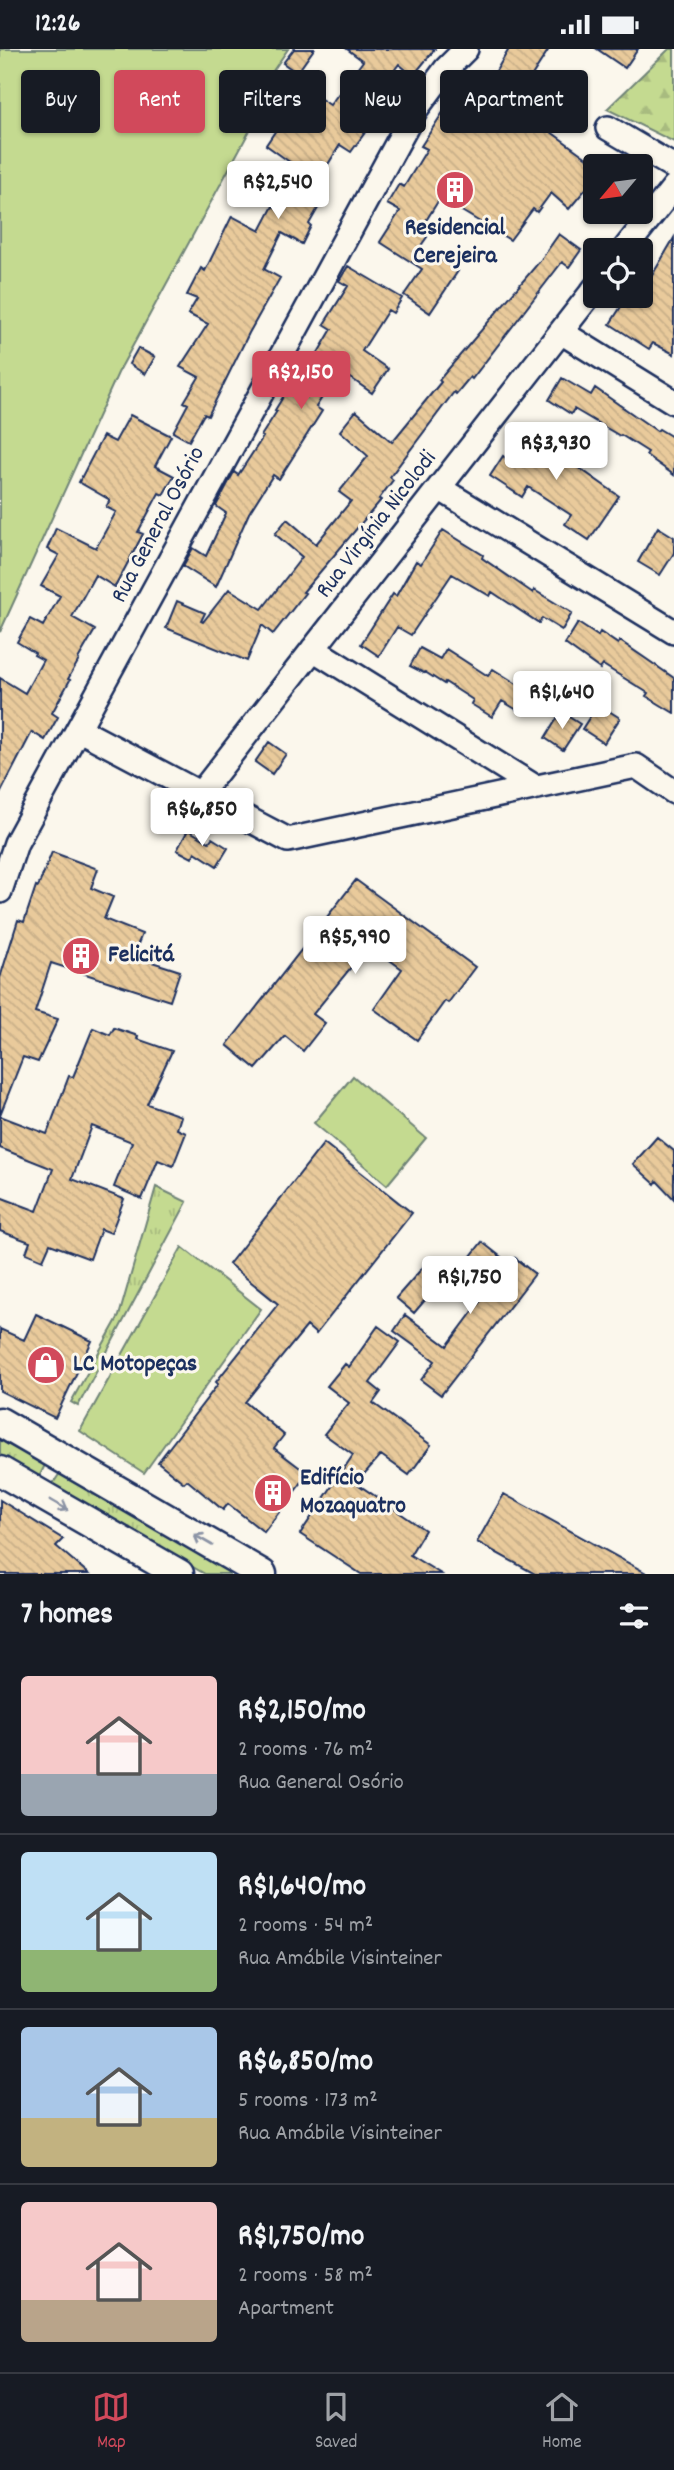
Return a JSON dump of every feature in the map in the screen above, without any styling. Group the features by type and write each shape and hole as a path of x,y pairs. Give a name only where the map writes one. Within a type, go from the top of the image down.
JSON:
{"main road":[{"path":"0,1422 262,1574"},
{"path":"0,1471 179,1574"}],"street":[{"name":"Rua General Osório","path":"0,891 16,843 415,109 446,69 466,49"},
{"path":"608,128 674,167"},
{"path":"634,238 674,187"},
{"name":"Rua Virgínia Nicolodi","path":"200,794 583,304"},
{"path":"561,332 674,402"},
{"path":"439,488 674,632"},
{"path":"313,649 535,787"},
{"path":"78,729 288,840 636,766 674,792"}],"green space":[{"path":"0,49 288,49 274,70 219,70 219,133 248,133 118,373 0,632"},
{"path":"669,49 674,49 674,142 607,109"},
{"path":"353,1076 426,1138 387,1185 314,1123"},
{"path":"156,1187 187,1202 78,1406 71,1402 119,1316"},
{"path":"182,1247 261,1309 144,1473 80,1431"},
{"path":"0,1440 45,1465 39,1477 0,1455"},
{"path":"60,1473 232,1574 205,1574 52,1485"}],"building":[{"path":"294,49 314,49 299,70 293,70 283,63"},
{"path":"347,49 435,49 418,70 406,70 399,64 395,70 356,70 363,61"},
{"path":"509,49 549,49 535,70 497,70"},
{"path":"597,49 638,49 625,68"},
{"path":"340,92 340,133 365,133 351,152 340,145 314,187 326,194 309,224 311,226 302,244 282,233 264,269 280,278 208,416 204,414 189,441 173,432 188,404 184,402 199,377 180,367 208,324 188,314 197,299 187,295 201,268 205,271 232,216 260,231 273,206 277,208 298,168 266,145 274,133 326,133 326,102 330,105"},
{"path":"440,117 440,133 552,133 583,155 583,192 569,209 551,193 537,212 533,209 510,240 440,198 419,232 427,237 420,247 458,271 430,313 404,295 422,269 380,242 400,211 387,204 399,184 404,187 427,149 421,146"},
{"path":"559,234 581,250 569,267 562,262 472,379 470,377 456,394 454,392 390,477 393,480 379,499 381,500 303,592 305,593 273,634 262,625 247,661 166,628 177,601 205,613 201,621 203,622 229,589 262,609 302,557 275,534 287,519 316,544 351,501 339,492 368,456 340,431 356,411 392,442 441,382 439,380 540,261"},
{"path":"674,238 674,354 653,343 649,349 610,324 620,308 653,308 653,274"},
{"path":"348,266 402,298 393,313 388,310 362,351 388,369 372,393 345,374 343,378 337,374 316,407 322,411 279,479 273,475 249,513 216,587 183,566 193,548 206,556 226,513 216,506 234,472 238,475 263,437 261,436 291,384 308,359 312,363 332,329 324,324 348,286 339,281"},
{"path":"138,348 155,357 145,374 129,364"},
{"path":"562,378 591,395 595,388 657,431 659,429 674,438 674,475 646,455 648,452 621,435 574,409 571,414 549,400"},
{"path":"130,415 171,436 155,466 174,476 163,495 159,493 138,532 143,534 115,587 95,575 72,617 95,630 52,713 58,717 45,740 32,732 0,794 0,678 25,693 43,660 17,642 30,619 43,626 60,596 41,586 59,555 47,549 56,528 96,548 116,512 106,507 110,500 79,482 103,436 115,442"},
{"path":"525,428 619,496 589,540 565,524 571,515 528,487 522,497 490,476 503,456 506,458"},
{"path":"658,527 674,537 674,553 660,575 638,562"},
{"path":"443,530 483,555 482,558 533,593 534,590 572,613 562,630 542,618 539,623 492,592 490,596 452,574 411,635 397,627 379,656 361,644 393,594 396,596 416,561 421,564"},
{"path":"578,623 598,636 600,632 618,644 620,641 674,678 674,713 646,696 648,693 603,665 600,669 565,644"},
{"path":"420,648 440,659 446,649 488,676 493,669 520,686 526,677 541,686 524,714 502,701 492,717 471,704 473,700 445,682 444,684 410,666"},
{"path":"598,704 620,718 604,743 582,729"},
{"path":"561,712 580,724 563,750 545,738"},
{"path":"269,742 286,754 272,774 255,762"},
{"path":"188,830 209,842 212,838 228,848 217,866 195,852 192,858 177,850"},
{"path":"52,852 98,869 91,888 113,897 104,919 142,934 133,956 180,971 170,1001 51,963 35,1012 58,1019 38,1062 23,1057 0,1115 0,978 18,920 24,922 36,886 38,887"},
{"path":"356,880 475,967 448,1003 445,1001 417,1040 374,1009 402,969 369,945 313,1014 325,1023 303,1051 285,1036 256,1069 227,1045"},
{"path":"93,1028 110,1035 114,1028 172,1051 147,1104 181,1116 177,1129 186,1133 173,1166 158,1160 142,1199 114,1187 132,1142 92,1126 72,1179 124,1199 111,1233 101,1229 90,1259 50,1244 43,1260 26,1253 30,1242 0,1231 0,1197 37,1211 53,1169 0,1148 0,1116 47,1134 69,1076 73,1077"},
{"path":"657,1137 674,1151 674,1199 657,1181 655,1184 633,1164"},
{"path":"324,1143 412,1213 316,1334 307,1326 245,1402 284,1435 274,1448 308,1474 264,1532 228,1504 223,1510 187,1480 184,1483 158,1462 218,1384 216,1382 278,1304 229,1264"},
{"path":"482,1242 510,1264 515,1258 535,1274 441,1395 421,1380 435,1361 394,1331 405,1315 447,1346 488,1291 460,1270"},
{"path":"425,1265 442,1280 414,1313 396,1298"},
{"name":"LC Motopeças","path":"36,1314 92,1341 55,1418 0,1391 0,1329 24,1340"},
{"path":"378,1326 400,1342 370,1383 381,1392 373,1403 431,1445 409,1475 381,1455 356,1483 425,1530 410,1555 441,1574 361,1574 300,1534 353,1455 324,1434 349,1403 327,1386 345,1364 349,1367"},
{"path":"504,1494 648,1574 535,1574 477,1542"},
{"path":"0,1500 63,1539 56,1546 89,1574 0,1574"}],"place":[{"name":"Residencial Cerejeira","path":"455,190"},
{"name":"Felicitá","path":"81,956"},
{"name":"LC Motopeças","path":"46,1365"},
{"name":"Edifício Mozaquatro","path":"273,1493"}]}
